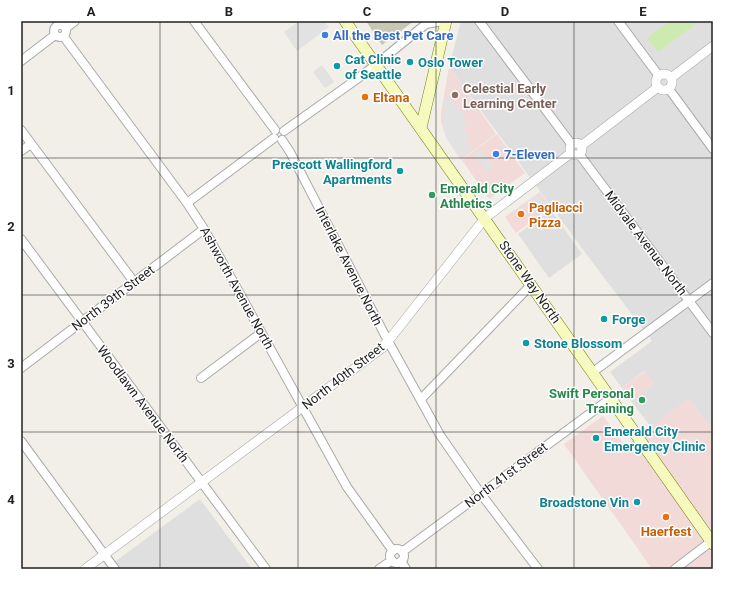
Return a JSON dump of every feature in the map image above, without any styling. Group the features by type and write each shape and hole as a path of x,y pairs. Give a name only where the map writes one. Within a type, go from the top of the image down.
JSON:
{"main road":[{"name":"Stone Way North","path":"345,21 712,542"},
{"path":"421,128 446,21"}],"street":[{"path":"66,28 75,21"},
{"name":"Interlake Avenue North","path":"194,21 290,152 388,341 440,435 481,494 538,569"},
{"path":"187,203 376,64 426,24 443,21"},
{"name":"Midvale Avenue North","path":"479,21 713,333"},
{"path":"618,21 659,76"},
{"path":"60,36 54,31 55,23 66,28"},
{"path":"21,61 67,33 66,28"},
{"name":"Ashworth Avenue North","path":"60,36 187,203 204,229 347,487 393,551"},
{"path":"671,78 713,46"},
{"path":"665,74 671,78 672,84 669,89 662,90 658,87 656,82 659,76 665,74"},
{"name":"North 40th Street","path":"85,569 374,354 388,341 485,218 658,87"},
{"path":"669,89 713,149"},
{"path":"21,130 134,282"},
{"path":"21,151 31,144"},
{"name":"North 39th Street","path":"21,368 204,229"},
{"name":"Woodlawn Avenue North","path":"21,239 266,569"},
{"path":"593,372 713,283"},
{"path":"421,399 531,285"},
{"path":"201,378 261,333"},
{"name":"North 41st Street","path":"402,552 611,398"},
{"path":"21,441 115,569"},
{"path":"674,569 712,542"},
{"path":"398,550 402,552 404,557 401,562 397,563 392,560 390,555 393,551 398,550"},
{"path":"379,569 392,560"},
{"path":"401,562 406,569"}],"shaded area":[{"path":"299,21 324,21 329,27 297,51 284,32"},
{"path":"366,21 414,21 382,45"},
{"path":"461,21 713,21 713,430 689,399 651,427 631,401 654,384 644,371 622,388 610,372 652,341 449,67"},
{"path":"322,65 334,82 325,88 313,72"},
{"path":"449,67 496,134 461,160 446,138 441,121"},
{"path":"449,96 464,116 462,117 467,123 463,127 469,138 466,141 473,149 461,158 447,139 443,125 444,99"},
{"path":"497,134 525,173 489,199 462,160"},
{"path":"479,149 492,167 486,171 473,153"},
{"path":"540,192 551,207 516,233 505,217"},
{"path":"540,194 546,202 532,214 525,205"},
{"path":"551,210 582,254 549,278 518,234"},
{"path":"645,371 654,384 631,401 622,388"},
{"path":"689,398 713,430 713,569 652,569 564,444 603,416 625,446"},
{"path":"200,499 252,569 105,569"}],"green space":[{"path":"670,21 696,21 697,23 658,52 647,38"}],"place":[{"name":"All the Best Pet Care","path":"325,35"},
{"name":"Oslo Tower","path":"410,62"},
{"name":"Cat Clinic of Seattle","path":"337,66"},
{"name":"Celestial Early Learning Center","path":"455,95"},
{"name":"Eltana","path":"365,97"},
{"name":"7-Eleven","path":"496,154"},
{"name":"Prescott Wallingford Apartments","path":"400,171"},
{"name":"Emerald City Athletics","path":"432,195"},
{"name":"Pagliacci Pizza","path":"521,214"},
{"name":"Forge","path":"604,319"},
{"name":"Stone Blossom","path":"526,343"},
{"name":"Swift Personal Training","path":"642,400"},
{"name":"Emerald City Emergency Clinic","path":"596,438"},
{"name":"Broadstone Vin","path":"637,502"},
{"name":"Haerfest","path":"666,517"}]}
